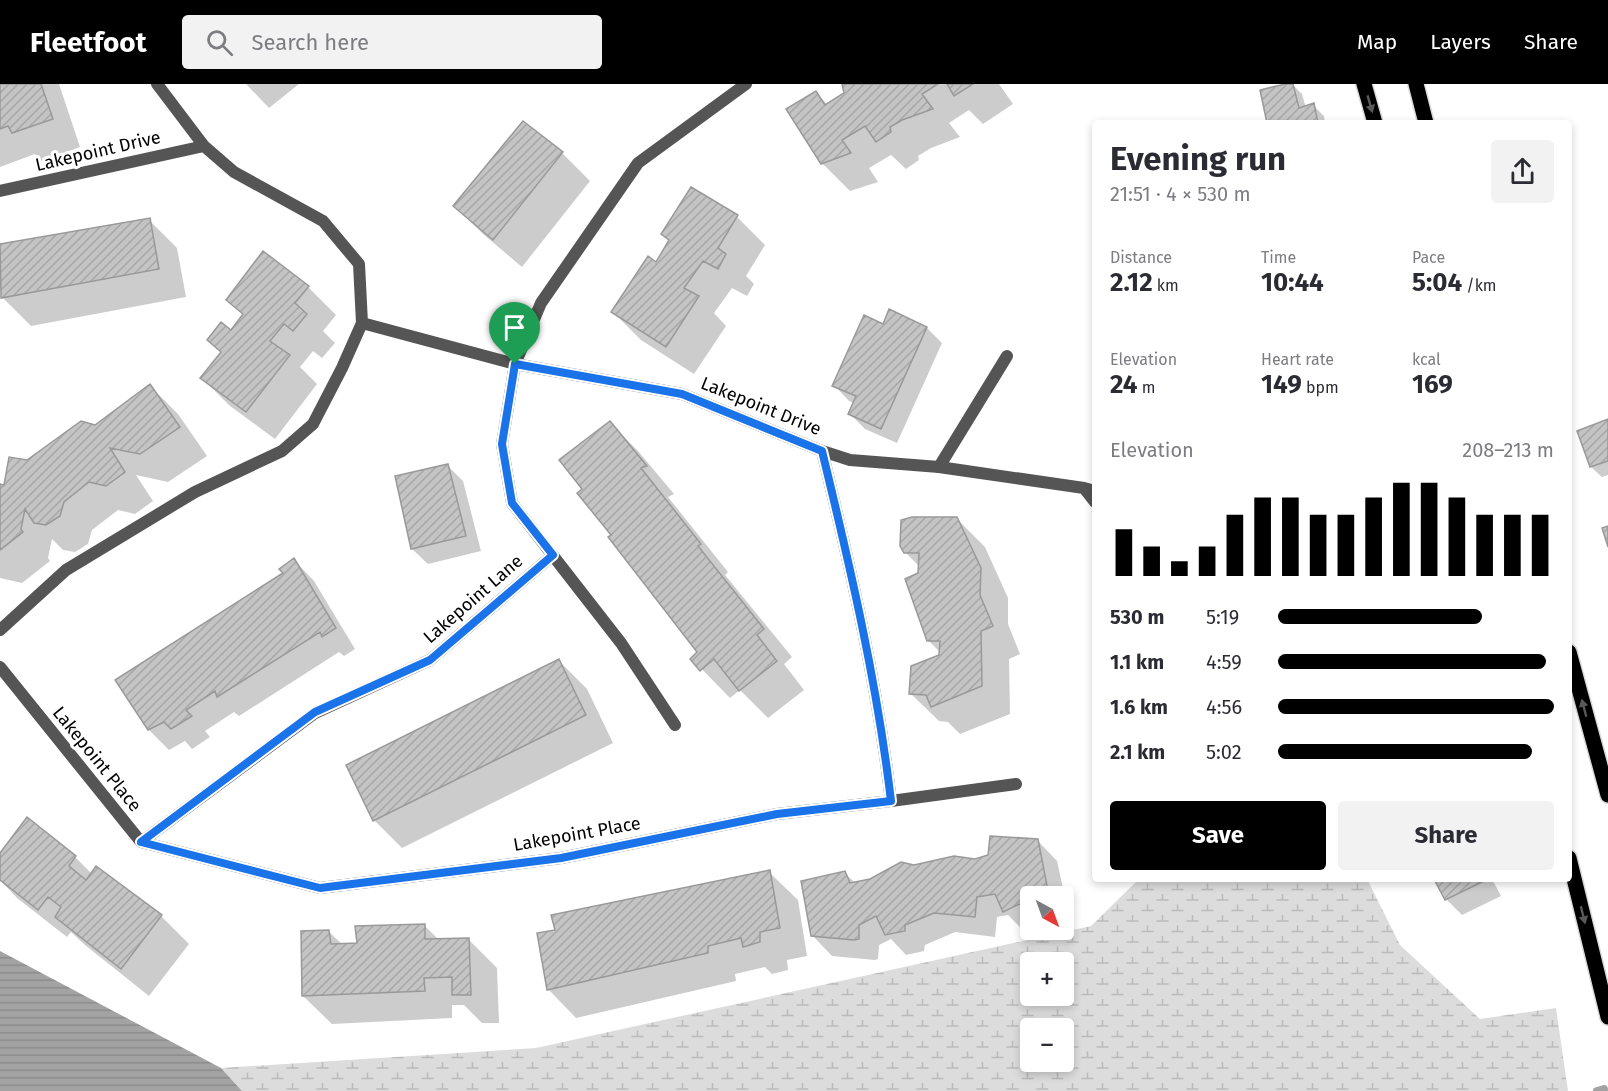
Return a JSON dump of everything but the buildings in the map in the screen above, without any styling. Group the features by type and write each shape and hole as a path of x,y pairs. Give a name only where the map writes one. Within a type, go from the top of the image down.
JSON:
{"main road":[{"path":"1364,84 1374,120"},
{"path":"1416,84 1425,120"},
{"path":"1572,663 1608,795"},
{"path":"1572,870 1608,1017"}],"street":[{"name":"Lakepoint Drive","path":"156,84 204,146 234,172 323,221 359,264 362,322 515,364 682,394 822,451 850,460 939,467 1089,490"},
{"path":"675,725 621,643 512,503 502,444 515,364 541,303 638,163 746,84"},
{"name":"Lakepoint Drive","path":"0,192 204,146"},
{"path":"0,630 66,570 195,492 282,451 313,424 342,368 362,322"},
{"path":"939,467 1007,356"},
{"path":"822,451 854,584 885,746 891,801"},
{"name":"Lakepoint Lane","path":"141,842 315,712 430,660 553,555"},
{"name":"Lakepoint Place","path":"0,667 141,842 320,888 561,858 777,814 1016,784"}],"green space":[{"path":"1136,882 1368,882 1400,945 1480,1019 1556,1008 1568,1091 242,1091 221,1068 536,1048 1027,940 1074,940 1074,930 1091,926"}],"shaded area":[{"path":"0,951 221,1068 242,1091 0,1091"}],"waterway":[{"path":"1597,1091 1604,1089"}],"route":[{"path":"515,364 682,394 822,451 854,584 885,746 891,801 777,814 561,858 320,888 141,842 315,712 430,660 553,555 512,503 502,444 515,364"}]}
